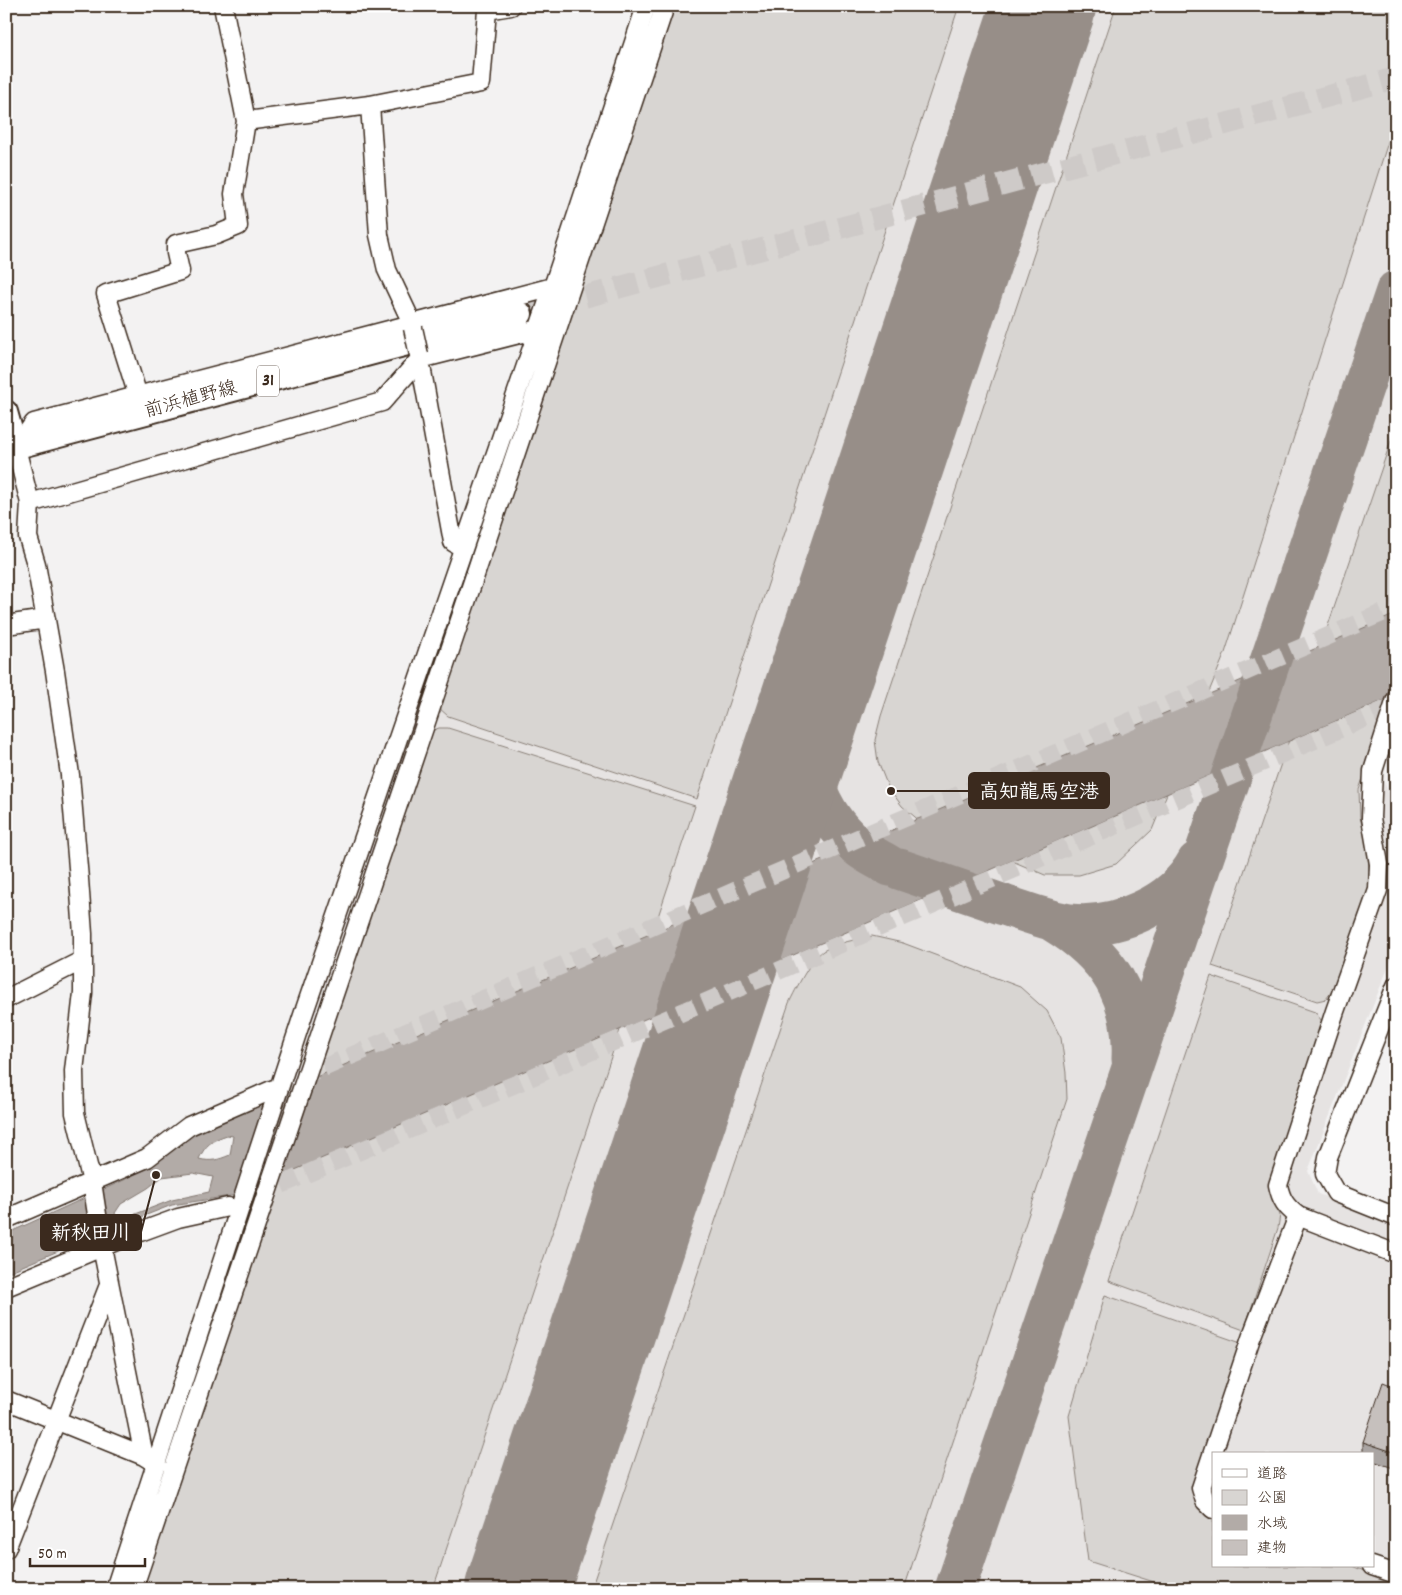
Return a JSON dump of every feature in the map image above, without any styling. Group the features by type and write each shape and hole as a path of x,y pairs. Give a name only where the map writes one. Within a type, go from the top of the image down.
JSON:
{"main road":[{"name":"前浜植野線","path":"11,449 521,314"},
{"path":"6,412 11,449"}],"street":[{"path":"138,396 106,294 180,272 176,244 216,235 238,226 234,194 246,121 223,6"},
{"path":"246,121 370,105 481,83 487,8 511,6"},
{"path":"115,1589 150,1460 539,329 646,6"},
{"path":"132,1589 428,716 665,6"},
{"path":"370,105 379,234 387,270 413,326 453,542 463,548"},
{"path":"150,1460 109,1284 92,1186 75,1113 74,1071 83,993 83,960 79,880 70,775 56,671 36,564 28,537 30,503 11,449 34,423 413,326 553,287"},
{"path":"30,503 382,402 419,357 539,329"},
{"path":"6,625 46,619"},
{"path":"1396,699 1372,771 1372,818 1378,864 1378,890 1335,1012 1278,1185 1286,1207 1298,1216 1396,1254"},
{"path":"6,999 83,960"},
{"path":"1396,986 1328,1157 1325,1174 1336,1193 1396,1217"},
{"path":"6,1219 92,1186 147,1158 189,1126 274,1089"},
{"path":"6,1286 102,1242 178,1218 228,1207"},
{"path":"1213,1452 1251,1338 1298,1216"},
{"path":"6,1549 109,1284"},
{"path":"6,1400 150,1460"},
{"path":"1212,1455 1201,1488 1206,1501 1212,1509"},
{"path":"1374,1567 1396,1574"}],"shaded area":[{"path":"656,6 1396,6 1396,719 1379,768 1396,814 1396,947 1308,1171 1318,1194 1396,1224 1396,1589 125,1589"}],"green space":[{"path":"670,6 959,6 697,799 448,716 439,708"},
{"path":"1116,6 1396,6 1396,117 1225,653 1152,830 1116,864 1079,875 1045,875 921,822 902,806 888,787 878,762 875,740 881,716"},
{"path":"1396,426 1396,679 1359,790 1360,817 1367,844 1370,881 1362,918 1333,990 1326,999 1317,1001 1212,966"},
{"path":"439,728 448,728 695,806 433,1589 140,1589 431,731"},
{"path":"872,936 903,943 1020,987 1047,1011 1061,1038 1066,1073 1067,1099 904,1589 591,1589 789,1003 808,968 818,955 841,943"},
{"path":"1211,976 1315,1012 1323,1026 1272,1184 1272,1197 1280,1215 1278,1228 1244,1330 1109,1281"},
{"path":"1105,1295 1241,1343 1196,1487 1212,1513 1212,1568 1357,1568 1396,1584 1396,1589 1176,1589 1088,1561 1069,1416"}],"water":[{"path":"1396,614 1396,695 237,1195 172,1205 6,1273 6,1234 124,1180 151,1163 195,1129","holes":["227,1135 233,1136 230,1155 215,1160 199,1159 210,1144","193,1173 213,1177 209,1192 172,1200 120,1220 117,1218 115,1213 121,1204 162,1177"]}],"building":[{"path":"1383,1382 1396,1387 1396,1453 1363,1442"}],"taxiway":[{"path":"955,1589 1396,291"},
{"path":"815,694 807,728 807,745 809,762 818,794 826,810 847,837 863,851 890,866"},
{"path":"899,869 1045,919 1061,923 1088,924 1125,918 1143,911 1174,890 1187,877 1197,862"},
{"path":"1054,922 1073,934 1089,948 1114,979 1123,996 1129,1015 1132,1036 1132,1059"}],"runway":[{"path":"517,1589 1044,6"}],"tunnel":[{"path":"521,314 1396,78"},
{"path":"274,1089 1396,607"},
{"path":"232,1206 1396,705"}],"place":[{"name":"高知龍馬空港","path":"891,791"},
{"name":"新秋田川","path":"156,1175"}]}
